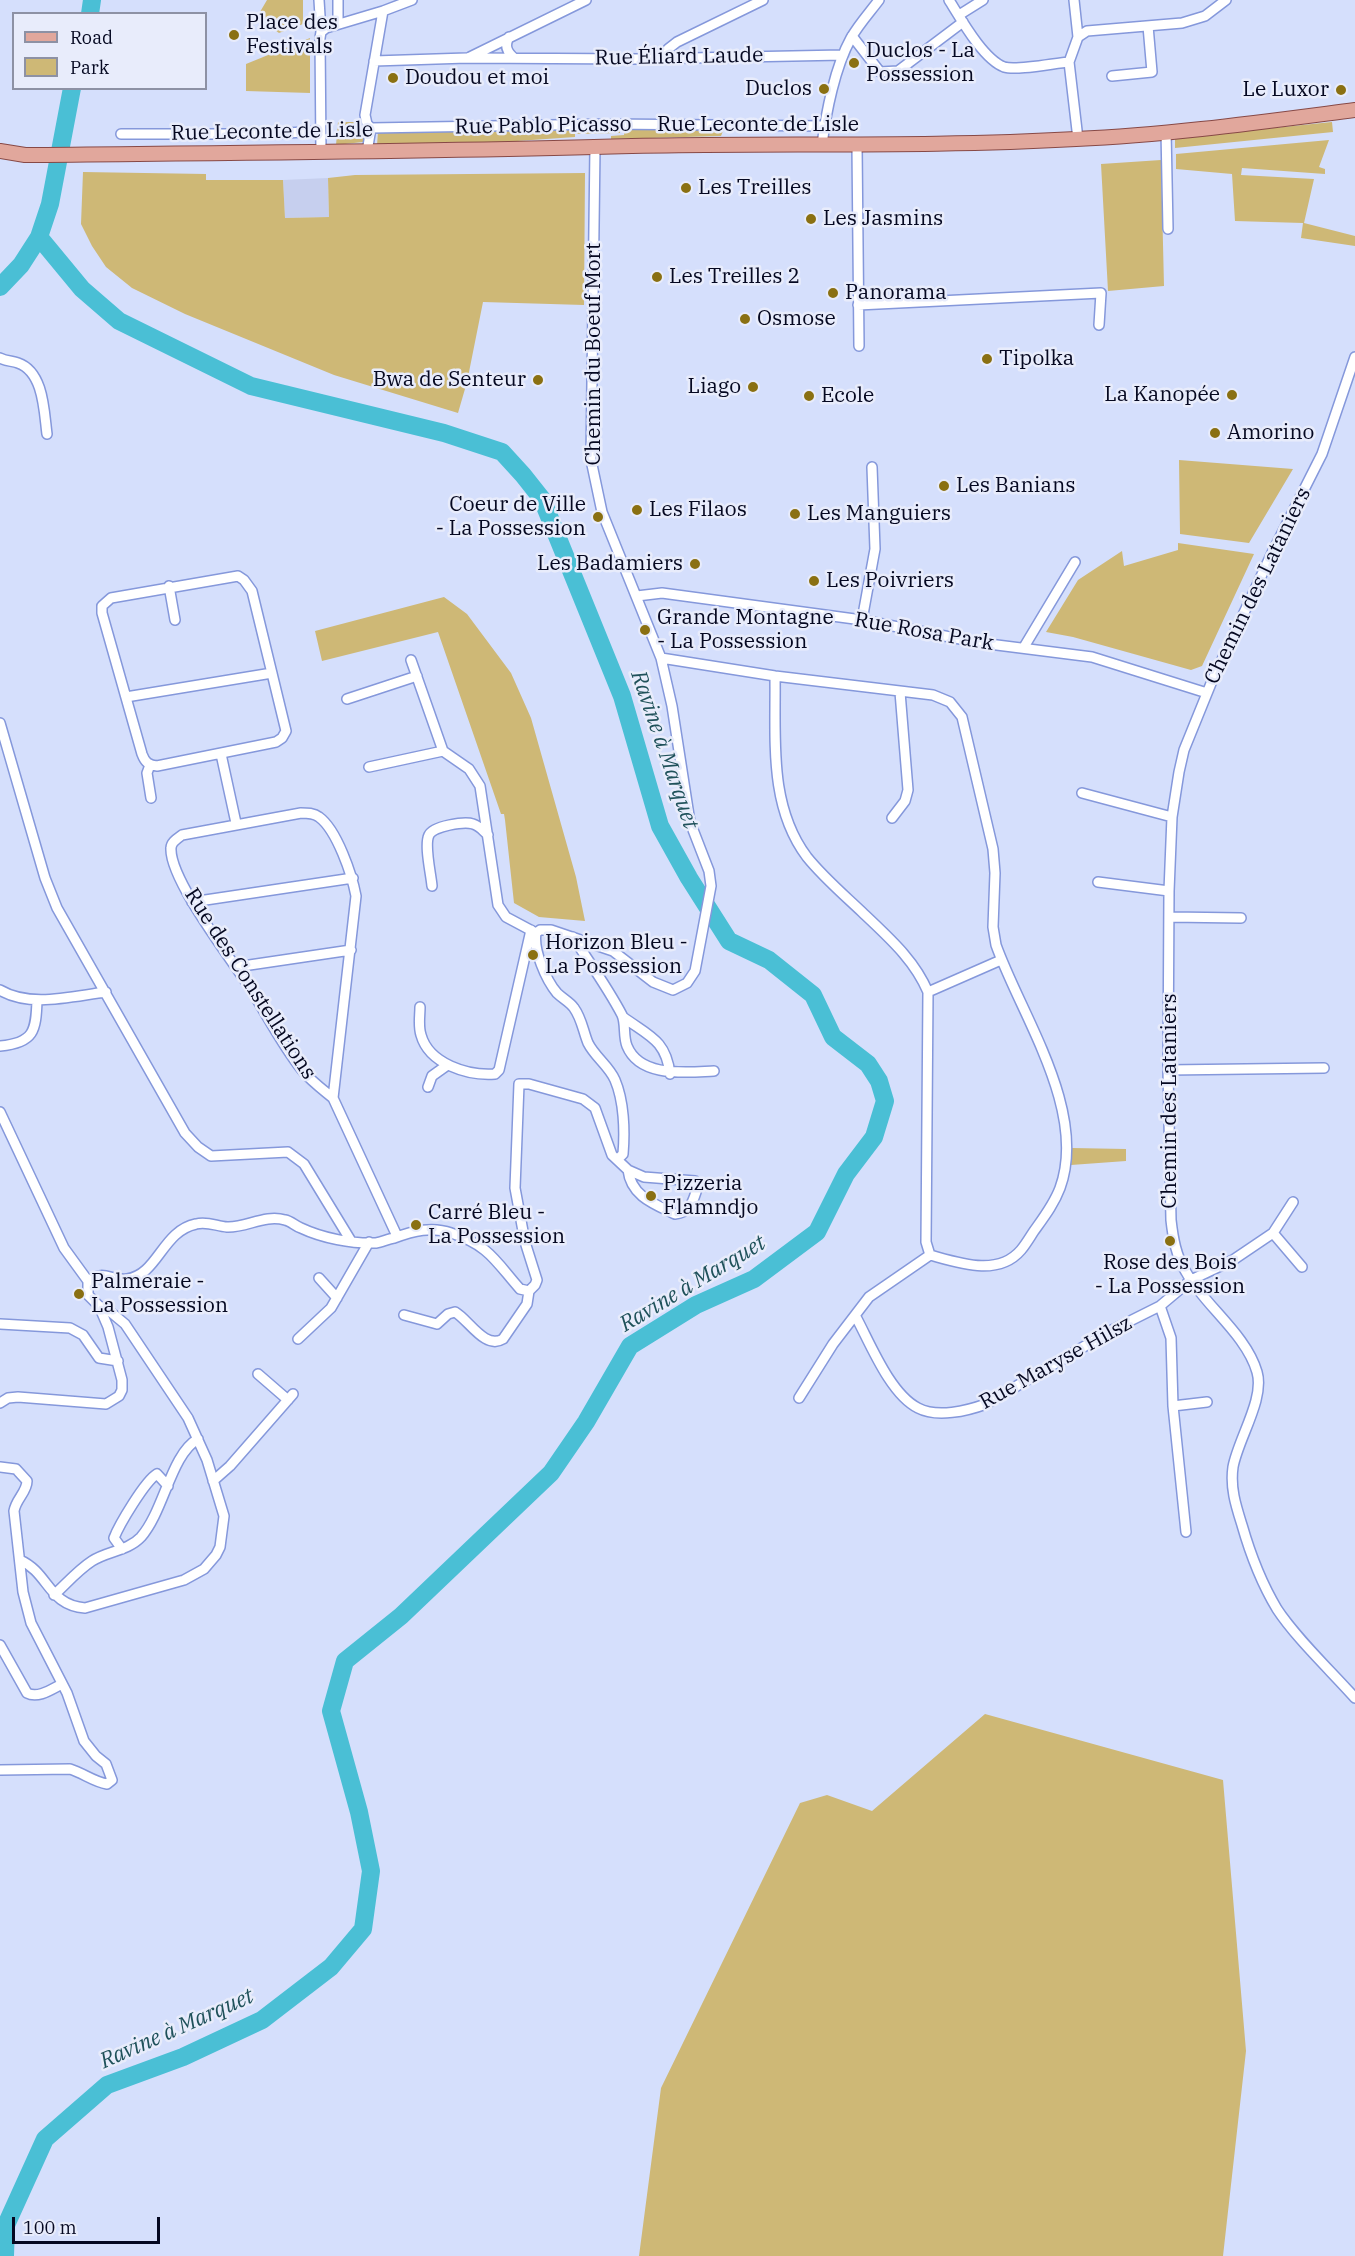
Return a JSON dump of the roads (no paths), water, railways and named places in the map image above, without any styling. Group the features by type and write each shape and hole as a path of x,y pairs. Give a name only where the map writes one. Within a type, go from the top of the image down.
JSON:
{"main road":[{"name":"Rue Leconte de Lisle","path":"0,151 25,155 321,153 595,147 857,146 1078,139 1355,110"}],"street":[{"path":"319,0 321,153"},
{"path":"338,0 338,24"},
{"path":"321,32 338,24 412,0"},
{"path":"467,58 586,0"},
{"path":"666,57 668,50 676,42 763,0"},
{"path":"822,145 824,126 843,55 852,36 879,0"},
{"path":"948,0 988,56 1004,67 1015,68 1069,62"},
{"path":"852,36 880,72 898,71 983,0"},
{"path":"1074,0 1078,37 1069,62 1078,139"},
{"path":"1078,37 1087,31 1182,23 1205,16 1226,0"},
{"path":"367,152 370,128 365,115 383,11"},
{"path":"1112,76 1152,72 1148,26"},
{"path":"509,38 506,45 507,50 514,58"},
{"name":"Rue Éliard Laude","path":"374,61 467,58 843,55"},
{"name":"Rue Pablo Picasso","path":"370,128 608,124 824,126"},
{"path":"121,134 272,134 320,131"},
{"path":"1166,131 1168,229"},
{"path":"857,146 859,346"},
{"name":"Chemin du Boeuf Mort","path":"534,932 546,929 613,951 653,982 673,990 687,983 695,971 711,886 709,871 690,822 672,706 661,658 602,512 591,460 595,147"},
{"path":"858,305 1101,293 1099,325"},
{"name":"Chemin des Lataniers","path":"1355,357 1322,454 1272,553 1207,693 1184,750 1172,818 1169,891 1168,1070 1171,1220 1174,1240 1185,1272 1237,1336 1257,1371 1259,1385 1256,1401 1237,1448 1233,1470 1233,1494 1252,1553 1278,1611 1355,1698"},
{"path":"0,358 18,363 27,368 35,377 40,390 48,434"},
{"path":"862,620 875,549 872,467"},
{"path":"1024,647 1075,562"},
{"path":"238,576 252,591 272,673 286,731 282,738 276,742 221,754 150,765 142,754 102,613 102,606 111,598 169,586 238,576"},
{"path":"169,586 175,620"},
{"name":"Rue Rosa Park","path":"637,596 662,593 862,620 981,643 1092,657 1207,693"},
{"path":"661,658 775,676 933,695 950,702 962,717 993,849 995,873 993,927 996,945 1046,1057 1058,1095 1065,1134 1065,1168 1053,1203 1021,1250 1014,1256 992,1266 978,1266 930,1255 869,1297 856,1317 832,1344 799,1398"},
{"path":"411,660 443,751 476,776 480,786 498,905 506,917 534,932"},
{"path":"126,697 272,673"},
{"path":"347,699 417,676"},
{"path":"775,676 777,776 784,811 792,834 825,877 907,956 923,979 928,992 926,1242 930,1255"},
{"path":"892,818 905,801 908,790 900,692"},
{"path":"0,723 45,878 57,908 185,1133 198,1147 211,1156 288,1152 296,1157 304,1164 351,1241"},
{"path":"369,767 443,751"},
{"path":"221,754 236,824"},
{"path":"150,765 147,773 151,798"},
{"path":"1082,793 1172,818"},
{"name":"Rue des Constellations","path":"333,1098 356,896 353,878 329,827 318,815 301,813 182,835 173,842 171,848 175,866 192,902 301,1069 333,1098 397,1236"},
{"path":"432,886 428,835 432,831 455,824 471,823 479,826 488,835"},
{"path":"192,902 353,878"},
{"path":"1098,882 1169,891"},
{"path":"1170,917 1241,918"},
{"path":"420,1007 421,1036 426,1046 447,1066 486,1075 495,1074 499,1070 534,932"},
{"path":"534,932 537,952 556,991 577,1012 587,1042 610,1070 617,1086 624,1141 623,1154 618,1159"},
{"path":"573,937 623,1017 664,1048 668,1057 670,1074"},
{"path":"236,967 351,950"},
{"path":"928,992 1001,960"},
{"path":"0,990 37,1000 106,992"},
{"path":"0,1046 17,1045 28,1038 36,1023 37,1000"},
{"path":"623,1017 625,1040 629,1050 636,1058 670,1074 714,1071"},
{"path":"428,1087 432,1076 447,1066"},
{"path":"1168,1070 1324,1068"},
{"path":"88,1281 102,1275 127,1279 150,1268 163,1246 179,1231 195,1224 210,1223 228,1227 278,1218 288,1220 299,1228 320,1236 351,1241 378,1243 420,1230 435,1229 451,1233 486,1251 503,1266 520,1289 526,1292 535,1285 537,1280 522,1232 515,1188 519,1084 529,1084 584,1099 595,1108 612,1155 628,1170 644,1177 695,1181 698,1186 692,1206 687,1211 675,1214 650,1203 639,1195 631,1184 628,1170"},
{"path":"0,1112 64,1248 88,1281 88,1295 99,1306 116,1316 135,1337 188,1418 198,1439 224,1516 223,1538 216,1555 204,1569 184,1580 85,1608 74,1607 54,1594 37,1572 20,1560"},
{"path":"1191,1280 1233,1260 1273,1233 1293,1202"},
{"path":"1273,1233 1302,1267"},
{"path":"298,1340 331,1308 369,1242"},
{"path":"319,1278 338,1298"},
{"name":"Rue Maryse Hilsz","path":"856,1317 901,1396 919,1409 942,1413 972,1410 1114,1329 1160,1306 1191,1280"},
{"path":"404,1315 437,1324 448,1314 455,1312 488,1341 498,1342 503,1339 527,1304 529,1290"},
{"path":"0,1403 8,1398 18,1397 106,1404 119,1396 122,1390 122,1380 118,1361 99,1306"},
{"path":"1160,1306 1171,1338 1173,1406 1186,1532"},
{"path":"0,1324 70,1328 83,1335 99,1358 118,1361"},
{"path":"213,1481 230,1466 291,1396 258,1374"},
{"path":"1173,1406 1207,1402"},
{"path":"54,1594 90,1562 102,1555 122,1549 141,1536 160,1506 181,1456 189,1444 198,1439"},
{"path":"0,1467 16,1469 27,1481 27,1486 16,1503 14,1511 23,1592 31,1623 62,1684 84,1741 106,1764 112,1780 107,1784 99,1783 81,1772 70,1769 0,1770"},
{"path":"122,1549 114,1538 117,1528 148,1483 157,1474 168,1485"},
{"path":"0,1645 27,1693 41,1694 62,1684"}],"waterway":[{"name":"Ravine à Marquet","path":"90,12 92,0"},
{"name":"Ravine à Marquet","path":"5,2256 6,2225 45,2139 107,2085 183,2057 262,2020 331,1967 363,1929 371,1871 359,1812 331,1711 345,1661 401,1616 551,1473 586,1422 630,1346 696,1305 754,1279 817,1232 846,1174 874,1137 885,1101 879,1081 868,1064 833,1037 813,995 769,960 729,941 689,878 660,826 622,696 542,499 502,452 444,433 251,386 119,321 82,289 39,237 50,204 72,90"},
{"path":"0,287 21,265 39,237"}],"place":[{"name":"Place des Festivals","path":"234,35"},
{"name":"Duclos - La Possession","path":"854,63"},
{"name":"Doudou et moi","path":"393,78"},
{"name":"Duclos","path":"824,89"},
{"name":"Le Luxor","path":"1341,90"},
{"name":"Les Treilles","path":"686,188"},
{"name":"Les Jasmins","path":"811,219"},
{"name":"Les Treilles 2","path":"657,277"},
{"name":"Panorama","path":"833,293"},
{"name":"Osmose","path":"745,319"},
{"name":"Tipolka","path":"987,359"},
{"name":"Bwa de Senteur","path":"538,380"},
{"name":"Liago","path":"753,387"},
{"name":"La Kanopée","path":"1232,395"},
{"name":"Ecole","path":"809,396"},
{"name":"Amorino","path":"1215,433"},
{"name":"Les Banians","path":"944,486"},
{"name":"Les Filaos","path":"637,510"},
{"name":"Les Manguiers","path":"795,514"},
{"name":"Coeur de Ville - La Possession","path":"598,517"},
{"name":"Les Badamiers","path":"695,564"},
{"name":"Les Poivriers","path":"814,581"},
{"name":"Grande Montagne - La Possession","path":"645,630"},
{"name":"Horizon Bleu - La Possession","path":"533,955"},
{"name":"Pizzeria Flamndjo","path":"651,1196"},
{"name":"Carré Bleu - La Possession","path":"416,1225"},
{"name":"Rose des Bois - La Possession","path":"1170,1241"},
{"name":"Palmeraie - La Possession","path":"79,1294"}]}
